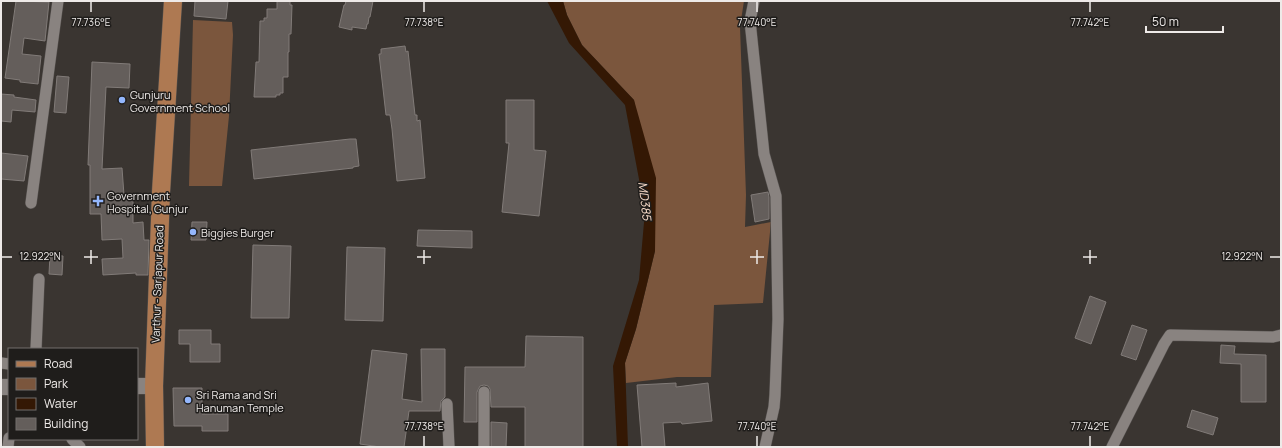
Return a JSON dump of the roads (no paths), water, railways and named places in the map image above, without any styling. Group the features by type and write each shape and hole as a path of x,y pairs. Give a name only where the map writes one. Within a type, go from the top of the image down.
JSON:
{"main road":[{"name":"Varthur - Sarjapur Road","path":"156,447 145,386 161,192 173,1"}],"street":[{"path":"31,203 58,1"},
{"path":"754,1 750,21 764,154 776,196 778,319 775,395 774,407 765,447"},
{"path":"36,348 39,279"},
{"path":"1112,447 1170,335 1281,335"},
{"path":"484,392 484,447"},
{"path":"447,404 449,447"}],"water":[{"name":"MD385","path":"547,1 563,1 567,15 582,45 634,100 656,178 655,251 636,329 625,363 628,447 617,447 613,366 639,280 645,211 625,105 569,43"}],"place":[{"name":"Gunjuru Government School","path":"122,100"},
{"name":"Government Hospital, Gunjur","path":"98,201"},
{"name":"Biggies Burger","path":"193,232"},
{"name":"Sri Rama and Sri Hanuman Temple","path":"188,400"}]}
